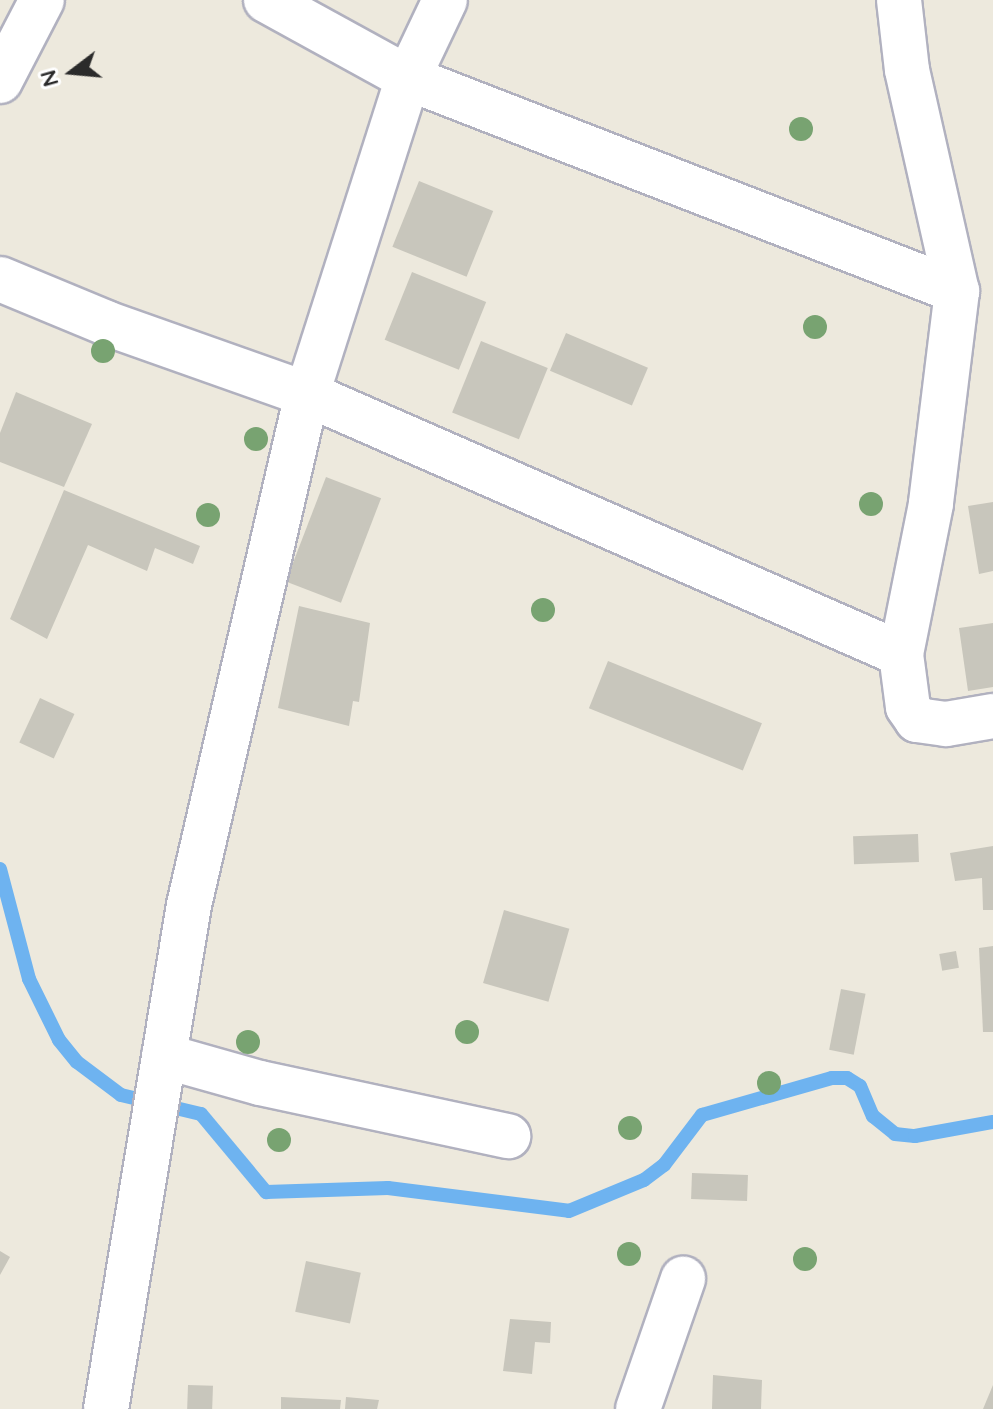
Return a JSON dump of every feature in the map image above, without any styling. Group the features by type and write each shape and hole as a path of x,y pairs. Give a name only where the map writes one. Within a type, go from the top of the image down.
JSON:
{"street":[{"path":"0,81 42,0"},
{"path":"266,0 408,78 957,291"},
{"path":"106,1409 189,905 307,394 408,78 445,0"},
{"path":"899,0 907,70 957,291 931,504 901,654 908,707 917,720 946,724 993,716"},
{"path":"0,279 106,323 307,394 901,654"},
{"path":"164,1056 260,1083 508,1136"},
{"path":"638,1409 683,1279"}],"building":[{"path":"419,181 493,211 467,277 392,247"},
{"path":"412,272 486,302 459,370 385,340"},
{"path":"566,333 648,368 632,406 550,371"},
{"path":"481,341 548,368 519,439 452,412"},
{"path":"16,392 92,424 64,487 0,462 0,433"},
{"path":"326,477 381,498 341,603 286,582"},
{"path":"64,490 200,546 193,564 155,548 147,571 88,545 47,639 10,619"},
{"path":"993,502 993,571 979,574 968,506"},
{"path":"299,606 370,623 359,702 353,701 349,726 278,708"},
{"path":"993,623 993,687 968,691 959,628"},
{"path":"608,661 762,723 743,770 589,708"},
{"path":"40,698 74,714 54,758 19,742"},
{"path":"918,834 919,862 854,864 853,836"},
{"path":"993,846 993,910 983,910 982,878 955,881 950,853"},
{"path":"504,910 569,929 548,1002 483,983"},
{"path":"993,946 993,1032 983,1032 979,948"},
{"path":"956,951 959,968 942,971 939,954"},
{"path":"841,989 866,994 854,1055 829,1050"},
{"path":"692,1173 748,1175 747,1201 691,1199"},
{"path":"0,1251 10,1257 0,1275"},
{"path":"306,1261 361,1273 350,1324 295,1312"},
{"path":"510,1319 551,1322 550,1343 535,1342 532,1374 503,1371"},
{"path":"713,1375 762,1380 761,1409 712,1409"},
{"path":"188,1385 213,1386 212,1409 187,1409"},
{"path":"993,1385 993,1409 983,1409"},
{"path":"281,1397 341,1400 340,1409 281,1409"},
{"path":"346,1397 379,1400 377,1409 345,1409"}],"waterway":[{"path":"0,869 29,979 59,1040 77,1062 121,1095 201,1114 266,1192 388,1188 569,1211 644,1180 664,1165 702,1115 832,1078 847,1078 860,1086 873,1116 895,1134 915,1136 993,1122"}]}
